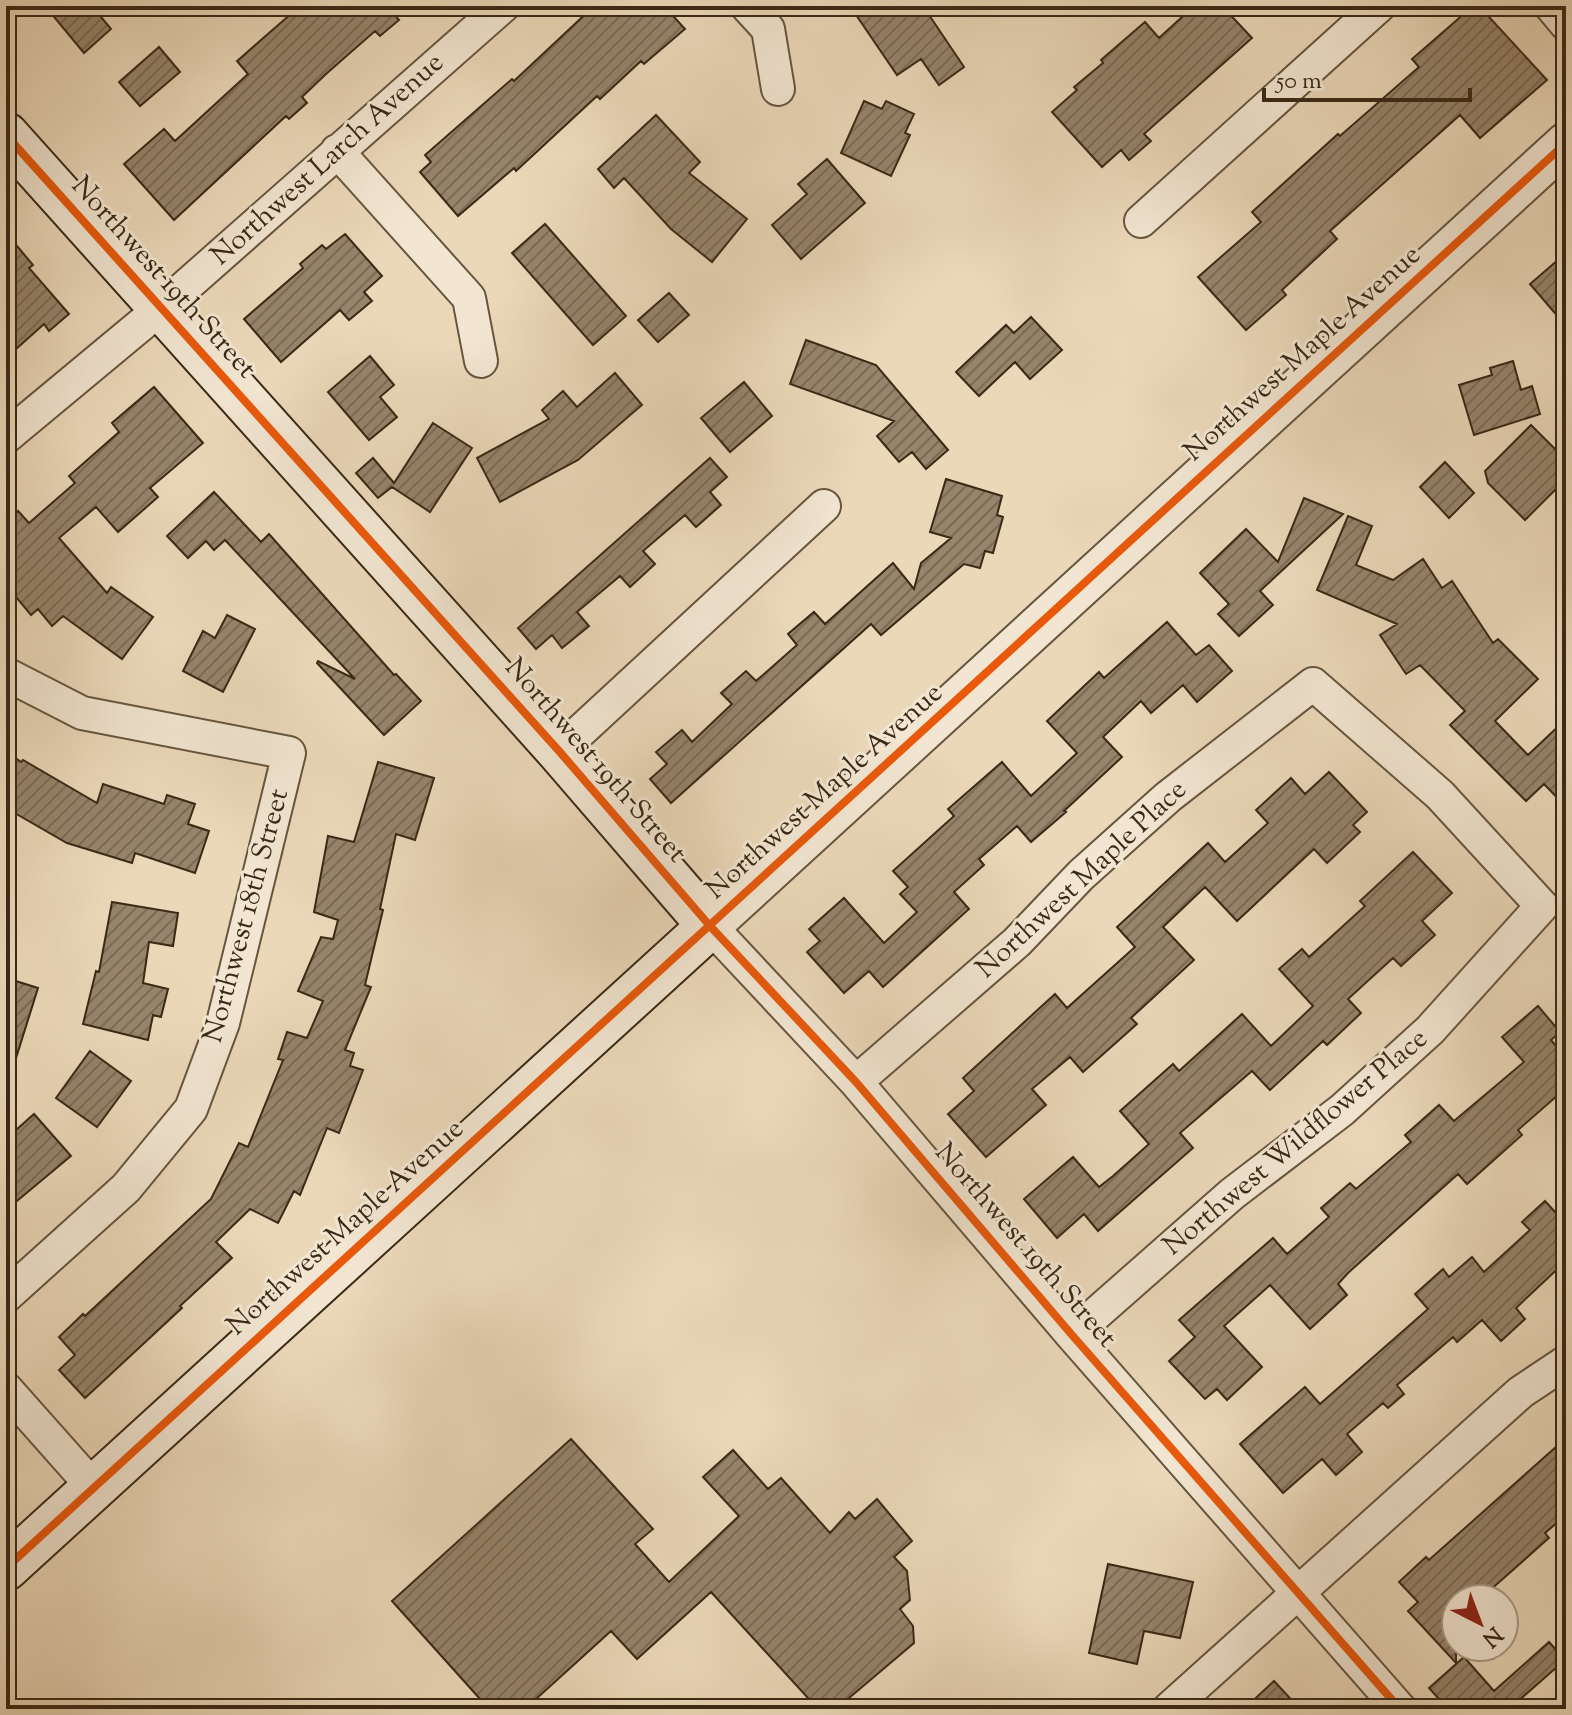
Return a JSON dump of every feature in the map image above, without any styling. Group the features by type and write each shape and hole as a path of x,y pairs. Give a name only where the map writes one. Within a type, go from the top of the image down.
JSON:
{"main road":[{"name":"Northwest 19th Street","path":"6,135 559,751 710,926"},
{"name":"Northwest Maple Avenue","path":"6,1568 710,926"}],"street":[{"name":"Northwest Larch Avenue","path":"6,437 160,309 503,6"},
{"path":"747,6 768,29 778,89"},
{"path":"1141,221 1379,6"},
{"path":"1551,6 1566,24"},
{"name":"Northwest Maple Avenue","path":"710,926 1566,143"},
{"path":"337,151 469,298 481,361"},
{"path":"559,751 824,506"},
{"name":"Northwest 18th Street","path":"6,674 82,713 289,753 223,1023 191,1109 126,1188 6,1296"},
{"name":"Northwest Wildflower Place","path":"1072,1335 1232,1194 1342,1110 1430,1030 1542,906 1440,795 1313,684"},
{"name":"Northwest Maple Place","path":"856,1082 1017,942 1081,875 1168,797 1313,684"},
{"name":"Northwest 19th Street","path":"710,926 856,1082 1072,1335 1400,1709"},
{"path":"1169,1709 1521,1392 1566,1362"},
{"path":"6,1389 94,1488"}],"building":[{"path":"45,6 92,6 111,29 84,53"},
{"path":"300,6 387,6 399,20 380,36 375,31 326,74 302,97 307,103 289,119 286,116 174,220 124,164 164,129 175,141 248,74 237,61"},
{"path":"594,6 664,6 685,29 644,64 641,61 600,99 597,96 516,171 514,168 458,216 420,172 431,162 425,155 512,79 514,81"},
{"path":"850,6 923,6 964,67 939,85 921,59 897,75"},
{"path":"1194,6 1222,6 1252,38 1144,134 1151,141 1129,160 1121,150 1102,167 1052,112 1077,90 1074,87 1103,63 1101,60 1145,22 1159,38"},
{"path":"1473,6 1479,6 1547,80 1480,138 1460,115 1330,231 1337,239 1282,290 1286,295 1246,330 1198,277 1261,222 1252,212 1338,134 1340,136 1419,67 1412,59"},
{"path":"159,47 180,72 140,106 119,82"},
{"path":"864,101 882,109 886,101 914,114 905,133 910,135 891,176 841,153"},
{"path":"656,115 700,162 689,173 747,219 712,262 671,229 624,178 614,188 598,169"},
{"path":"827,159 865,203 801,259 772,225 807,194 798,184"},
{"path":"545,224 626,316 593,345 512,253"},
{"path":"6,233 33,265 29,268 69,314 49,331 44,324 6,358"},
{"path":"345,234 382,276 364,292 372,301 349,320 340,310 281,362 244,319 303,268 300,264 322,245 326,249"},
{"path":"1566,253 1566,326 1530,284"},
{"path":"669,293 689,315 658,342 638,320"},
{"path":"1031,317 1062,350 1030,379 1015,362 979,396 956,372 1006,325 1014,333"},
{"path":"806,340 876,365 948,450 926,469 912,452 899,462 877,436 894,421 790,384"},
{"path":"370,356 394,385 380,397 397,417 369,440 328,392"},
{"path":"1513,361 1521,390 1532,386 1540,414 1474,435 1459,385 1492,375 1490,368"},
{"path":"615,373 642,405 578,460 500,502 477,458 549,419 542,410 563,391 577,407"},
{"path":"744,382 772,416 730,452 701,418"},
{"path":"154,387 203,443 150,488 158,497 118,532 96,507 59,538 107,593 111,587 153,617 122,659 63,616 52,626 38,609 31,615 6,585 6,521 18,511 29,523 75,483 69,476 119,432 112,423"},
{"path":"433,423 472,448 430,512 392,487 378,498 356,473 373,458 394,483"},
{"path":"1531,425 1566,460 1566,479 1525,520 1488,483 1485,471"},
{"path":"710,458 727,477 710,492 721,505 696,527 685,515 643,551 655,564 630,587 620,576 577,612 589,626 562,648 552,635 536,649 518,628"},
{"path":"1445,462 1474,493 1449,518 1420,487"},
{"path":"946,479 1002,496 997,515 1003,517 993,553 985,551 980,568 964,564 881,635 871,624 671,803 650,779 667,764 656,752 682,730 692,742 732,704 721,693 746,671 756,681 797,645 788,634 814,612 825,624 893,563 914,589 921,563 951,538 930,532"},
{"path":"214,492 261,542 269,534 394,675 421,701 384,735 317,663 355,679 225,540 214,550 206,541 188,558 167,536"},
{"path":"1304,498 1343,514 1260,591 1273,605 1239,636 1218,614 1229,604 1200,573 1246,529 1278,562"},
{"path":"1348,516 1372,526 1356,565 1393,580 1423,559 1442,588 1452,581 1493,643 1498,639 1538,679 1495,721 1528,755 1566,719 1566,807 1544,784 1526,801 1450,725 1465,711 1420,665 1406,674 1380,635 1397,624 1317,590"},
{"path":"227,615 255,629 223,692 183,671 203,631 215,638"},
{"path":"1167,622 1196,655 1209,645 1232,671 1197,702 1183,685 1151,713 1141,701 1103,737 1122,757 1066,812 1031,842 1017,826 979,859 984,865 954,892 969,909 883,987 869,971 844,993 807,952 820,941 809,929 844,898 884,943 917,912 900,894 908,887 893,871 954,816 948,809 1002,762 1031,796 1077,753 1047,721 1099,672 1104,678"},
{"path":"6,751 97,803 103,784 164,804 167,795 195,804 188,824 209,831 195,873 135,853 132,863 67,843 6,808"},
{"path":"378,762 434,778 415,840 396,834 380,909 383,910 365,985 371,987 345,1050 354,1053 350,1066 363,1070 339,1133 327,1128 300,1195 294,1191 278,1223 250,1209 216,1242 232,1258 85,1398 59,1370 75,1355 59,1337 211,1199 239,1143 248,1147 283,1060 278,1059 287,1032 307,1038 323,1001 298,991 321,937 333,939 338,920 314,912 328,836 354,842"},
{"path":"1329,772 1367,812 1353,825 1360,832 1327,863 1314,849 1237,921 1205,887 1163,927 1194,960 1131,1018 1137,1024 1083,1072 1070,1057 1032,1089 1046,1105 986,1157 948,1114 974,1091 963,1078 1055,994 1067,1008 1135,947 1117,927 1208,843 1225,862 1268,823 1256,810 1291,778 1305,794"},
{"path":"1413,852 1452,893 1422,921 1435,935 1401,966 1393,958 1348,999 1361,1013 1327,1045 1323,1041 1270,1090 1252,1071 1180,1133 1193,1148 1098,1231 1084,1214 1057,1238 1024,1199 1073,1157 1099,1187 1113,1176 1149,1144 1120,1111 1173,1064 1179,1071 1242,1014 1271,1046 1313,1006 1279,969 1302,949 1309,957 1365,906 1360,901"},
{"path":"112,902 178,913 173,946 149,942 143,983 168,989 161,1017 153,1015 148,1040 83,1024 96,971 99,972"},
{"path":"6,978 38,988 11,1074 6,1073"},
{"path":"1538,1006 1560,1032 1551,1040 1566,1058 1566,1088 1518,1130 1522,1135 1467,1184 1458,1174 1348,1273 1338,1284 1347,1295 1310,1329 1270,1285 1224,1326 1262,1367 1227,1400 1217,1389 1205,1399 1169,1361 1195,1337 1179,1320 1273,1238 1287,1254 1329,1217 1321,1208 1350,1183 1356,1189 1411,1142 1405,1135 1439,1105 1454,1121 1524,1062 1502,1037"},
{"path":"90,1051 131,1081 97,1127 56,1098"},
{"path":"34,1114 71,1156 6,1210 6,1139"},
{"path":"1545,1201 1566,1224 1566,1261 1516,1308 1525,1319 1501,1341 1482,1320 1457,1342 1453,1337 1397,1385 1404,1394 1388,1408 1383,1403 1347,1434 1362,1452 1336,1475 1322,1459 1283,1493 1240,1444 1305,1387 1320,1404 1428,1309 1415,1294 1443,1269 1449,1277 1472,1257 1484,1272 1530,1230 1522,1222"},
{"path":"1566,1438 1566,1515 1545,1533 1549,1538 1498,1583 1440,1583 1440,1646 1408,1611 1418,1602 1399,1582 1426,1557 1429,1560"},
{"path":"571,1439 653,1529 635,1544 669,1582 739,1516 703,1477 733,1450 768,1489 781,1478 830,1533 849,1512 855,1519 877,1499 912,1541 894,1557 907,1571 910,1600 900,1609 913,1626 914,1643 836,1709 818,1709 711,1592 637,1659 611,1631 525,1709 489,1709 392,1601"},
{"path":"1108,1564 1193,1582 1180,1638 1144,1631 1137,1664 1089,1653"},
{"path":"1549,1642 1565,1660 1509,1709 1448,1709 1429,1688 1457,1663 1469,1663 1494,1691"},
{"path":"1274,1681 1300,1709 1244,1709"}],"cycle path":[{"path":"6,135 559,751 710,926 856,1082 1072,1335 1400,1709"},
{"path":"6,1568 1566,143"}]}
